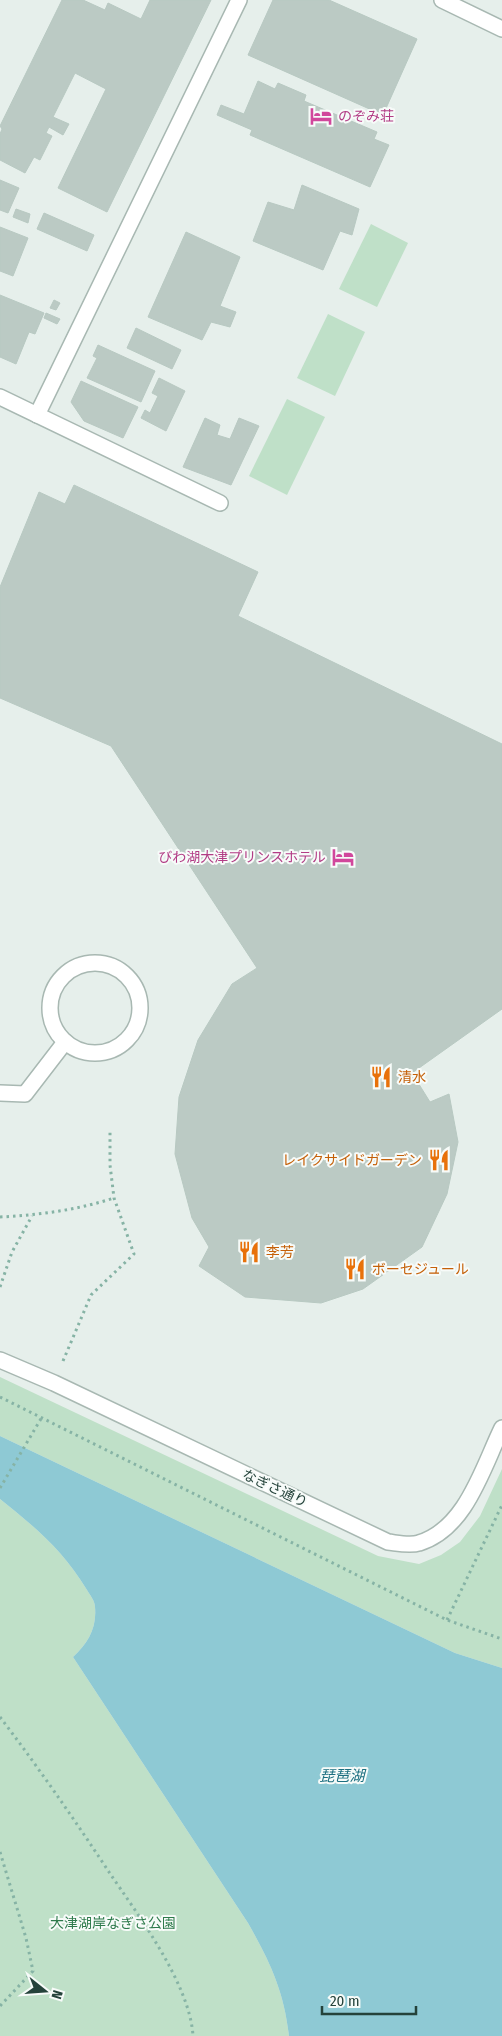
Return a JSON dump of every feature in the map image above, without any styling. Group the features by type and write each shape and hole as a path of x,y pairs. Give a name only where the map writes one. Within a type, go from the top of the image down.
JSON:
{"street":[{"path":"37,415 239,0"},
{"path":"442,0 502,29"},
{"path":"0,397 220,503"},
{"path":"100,962 113,966 126,974 135,986 140,1001 140,1017 134,1032 123,1044 110,1051 94,1054 78,1050 65,1042 56,1031 51,1018 50,1004 53,990 61,978 72,968 86,963 100,962"},
{"path":"0,1093 25,1094 65,1042"},
{"name":"なぎさ通り","path":"0,1360 54,1382 388,1542 418,1544 444,1530 465,1504 502,1428"}],"path":[{"path":"54,1382 91,1295 134,1254 114,1198 110,1165 110,1129"},
{"path":"0,1218 32,1216 89,1206 114,1198"},
{"path":"0,1287 12,1252 32,1216"},
{"path":"0,1397 447,1620 502,1639"},
{"path":"0,1488 42,1417"},
{"path":"447,1620 502,1505"},
{"path":"0,1717 48,1780 137,1912 178,1980 193,2036"},
{"path":"0,1852 26,1938 33,1971 0,2006"}],"green space":[{"path":"371,224 408,243 377,307 339,289"},
{"path":"328,314 365,332 335,396 297,378"},
{"path":"287,399 325,417 287,495 249,476"},
{"path":"0,1377 378,1556 419,1564 441,1555 460,1542 480,1516 502,1469 502,1668 455,1653 0,1436"},
{"name":"大津湖岸なぎさ公園","path":"0,1499 48,1540 78,1576 92,1598 95,1605 95,1622 87,1641 73,1657 248,1923 275,1977 284,2005 289,2036 0,2036"}],"water":[{"name":"琵琶湖","path":"0,1436 455,1653 502,1668 502,2036 289,2036 284,2005 275,1977 248,1923 73,1657 87,1641 93,1628 95,1622 94,1603 78,1576 58,1551 37,1530 0,1499"}],"building":[{"path":"62,0 83,0 105,10 108,3 141,19 150,0 211,0 107,212 58,188 106,89 75,73 53,117 69,124 63,135 49,127 46,133 52,136 40,160 34,157 25,173 0,160 0,134 2,129 0,126"},
{"path":"273,0 329,0 417,39 383,115 248,55"},
{"path":"258,81 275,89 278,83 306,95 304,101 377,132 374,139 389,145 370,187 250,135 252,130 217,115 221,105 244,114"},
{"path":"0,180 19,188 8,213 0,210"},
{"path":"302,185 359,209 352,235 340,231 323,270 253,241 268,202 294,210"},
{"path":"16,209 30,214 28,223 13,217"},
{"path":"44,213 94,235 87,251 37,229"},
{"path":"0,227 28,238 13,276 0,271"},
{"path":"186,232 240,257 220,306 236,312 230,327 211,322 202,340 148,317"},
{"path":"0,295 44,313 35,334 29,332 16,364 0,357"},
{"path":"54,300 60,303 56,310 50,308"},
{"path":"46,313 60,319 57,324 44,318"},
{"path":"136,328 181,350 172,369 127,348"},
{"path":"98,345 155,371 141,402 87,378 97,358 93,356"},
{"path":"159,378 185,391 166,431 141,418 145,410 150,413 158,396 152,393"},
{"path":"81,381 138,407 123,438 84,421 71,402"},
{"path":"205,418 220,425 217,435 230,439 239,418 259,426 231,485 183,467"},
{"name":"びわ湖大津プリンスホテル","path":"74,485 258,572 238,616 502,744 502,1009 412,1073 430,1102 449,1094 458,1142 447,1194 422,1247 363,1289 321,1303 245,1297 199,1266 209,1247 192,1218 175,1154 179,1097 198,1040 232,984 257,968 111,746 0,698 0,587 39,492 65,504"}],"place":[{"name":"のぞみ荘","path":"321,116"},
{"name":"びわ湖大津プリンスホテル","path":"343,857"},
{"name":"清水","path":"381,1077"},
{"name":"レイクサイドガーデン","path":"439,1160"},
{"name":"李芳","path":"249,1252"},
{"name":"ボーセジュール","path":"355,1269"}]}
